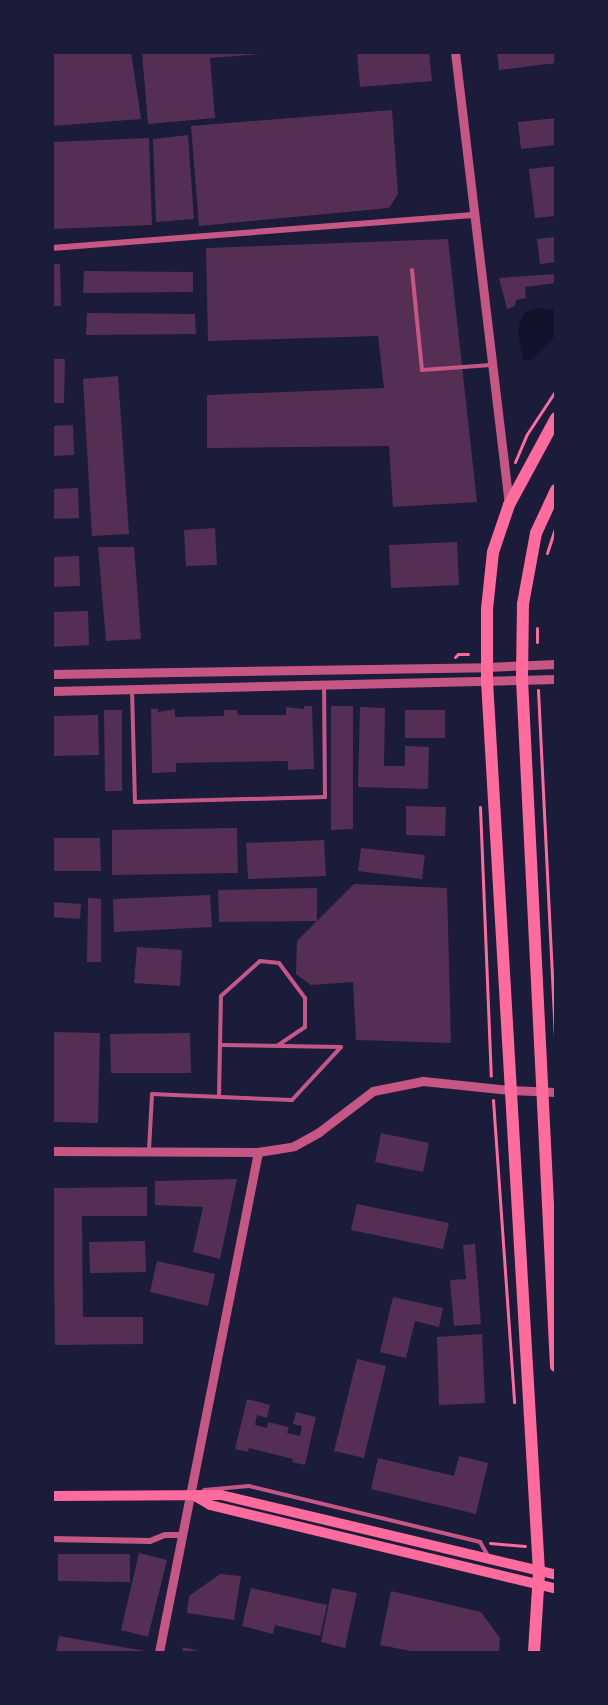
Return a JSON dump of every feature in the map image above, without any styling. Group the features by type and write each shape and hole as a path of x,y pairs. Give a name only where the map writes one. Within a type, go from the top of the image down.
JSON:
{"highway":[{"path":"534,1653 538,1579 537,1547 487,674 487,609 493,552 509,505 555,418"},
{"path":"555,489 536,533 523,604 522,666 549,1091 555,1366"}],"main road":[{"path":"190,1494 210,1504 538,1579 555,1575"},
{"path":"52,1496 221,1495 489,1560 538,1579 555,1589"}],"street":[{"path":"454,52 509,505"},
{"path":"52,248 473,215"},
{"path":"52,691 324,684 487,674 522,666 555,664"},
{"path":"52,674 487,674 522,679 555,679"},
{"path":"52,1151 258,1152 294,1146 319,1132 373,1091 423,1081 510,1090 549,1091"},
{"path":"159,1653 258,1152"},
{"path":"52,1539 150,1540 165,1535 181,1535"}],"lane":[{"path":"412,270 422,370 492,365"},
{"path":"132,689 135,802 325,797 324,684"},
{"path":"219,1097 222,1045 221,996 260,961 279,963 305,998 305,1027 277,1046"},
{"path":"149,1152 152,1094 292,1100 341,1047 222,1045"},
{"path":"190,1494 249,1485 480,1542 489,1560"}],"path":[{"path":"547,555 555,526"},
{"path":"536,665 537,623"},
{"path":"536,679 540,706 555,1054"},
{"path":"480,1542 537,1547"}],"shaded area":[{"path":"538,308 555,310 555,336 530,361 523,359 518,334 520,321 526,311"}],"building":[{"path":"52,52 131,52 141,119 52,126"},
{"path":"142,52 261,52 261,54 210,58 215,118 148,124"},
{"path":"357,52 429,52 432,81 360,87"},
{"path":"497,52 556,52 556,63 499,70"},
{"path":"392,110 398,194 389,208 199,226 191,126"},
{"path":"556,118 556,145 521,149 518,122"},
{"path":"188,135 194,219 156,222 153,139"},
{"path":"149,138 152,225 52,229 52,142"},
{"path":"556,166 556,216 535,218 529,169"},
{"path":"556,237 556,262 540,264 537,239"},
{"path":"448,239 477,502 393,507 389,446 207,448 207,395 384,388 378,336 208,341 206,248"},
{"path":"52,264 60,264 61,306 52,306"},
{"path":"84,271 193,272 193,292 83,293"},
{"path":"556,274 556,283 525,287 526,298 516,300 515,306 507,309 499,278"},
{"path":"87,313 195,314 196,334 86,335"},
{"path":"52,359 65,359 64,403 52,403"},
{"path":"118,376 129,534 92,536 83,379"},
{"path":"73,425 74,455 52,456 52,426"},
{"path":"78,488 79,518 52,519 52,489"},
{"path":"215,528 217,565 186,566 184,530"},
{"path":"457,542 459,585 391,588 389,545"},
{"path":"98,547 134,547 141,639 106,641"},
{"path":"79,556 80,586 52,587 52,557"},
{"path":"88,611 89,645 52,647 52,612"},
{"path":"304,706 312,706 314,769 288,770 288,761 176,763 176,772 152,773 151,709 158,709 158,712 175,709 175,717 224,716 224,710 237,710 238,715 286,715 286,707 304,709"},
{"path":"331,706 353,706 353,829 331,830"},
{"path":"360,707 385,708 384,766 405,766 405,746 429,747 428,789 358,787"},
{"path":"104,710 122,710 122,791 105,791"},
{"path":"405,710 445,710 445,738 405,738"},
{"path":"98,715 99,755 52,756 52,716"},
{"path":"406,806 446,807 445,836 406,835"},
{"path":"237,828 238,873 112,875 112,830"},
{"path":"52,838 100,838 101,871 52,871"},
{"path":"324,840 326,876 248,879 246,843"},
{"path":"361,848 425,855 422,879 358,871"},
{"path":"354,884 447,888 451,1043 356,1040 353,982 311,985 296,974 297,941"},
{"path":"317,888 317,921 219,922 218,890"},
{"path":"210,895 212,927 114,932 113,899"},
{"path":"88,898 101,899 101,962 87,962"},
{"path":"52,902 81,904 80,919 52,917"},
{"path":"137,947 182,950 180,986 134,983"},
{"path":"52,1032 100,1033 98,1123 54,1122"},
{"path":"190,1033 191,1073 111,1073 110,1034"},
{"path":"381,1133 429,1143 423,1172 375,1162"},
{"path":"237,1179 220,1259 193,1252 203,1207 155,1205 155,1181"},
{"path":"147,1187 147,1216 82,1216 83,1317 143,1317 143,1344 55,1345 53,1188"},
{"path":"357,1204 449,1223 443,1249 351,1230"},
{"path":"145,1241 146,1272 90,1273 89,1242"},
{"path":"475,1244 481,1324 454,1326 450,1280 466,1279 463,1245"},
{"path":"157,1261 215,1274 208,1306 150,1292"},
{"path":"393,1297 443,1308 439,1327 415,1321 406,1358 380,1352"},
{"path":"482,1334 485,1403 439,1405 437,1337"},
{"path":"357,1359 386,1366 364,1458 334,1451"},
{"path":"247,1399 270,1405 267,1418 257,1415 255,1425 267,1428 268,1422 289,1427 287,1433 300,1436 302,1426 293,1424 296,1412 316,1417 305,1465 292,1462 293,1459 249,1448 248,1452 235,1449"},
{"path":"459,1456 488,1463 476,1514 371,1489 378,1458 454,1476"},
{"path":"139,1553 167,1560 148,1637 121,1630"},
{"path":"58,1554 130,1554 130,1582 58,1581"},
{"path":"220,1574 241,1576 234,1620 187,1613 189,1596"},
{"path":"251,1588 327,1605 320,1636 275,1625 273,1634 242,1626"},
{"path":"332,1588 357,1593 345,1648 321,1642"},
{"path":"391,1591 481,1612 500,1638 499,1652 416,1652 380,1645"},
{"path":"59,1636 145,1651 145,1652 56,1652"},
{"path":"183,1647 203,1652 182,1652"}]}
